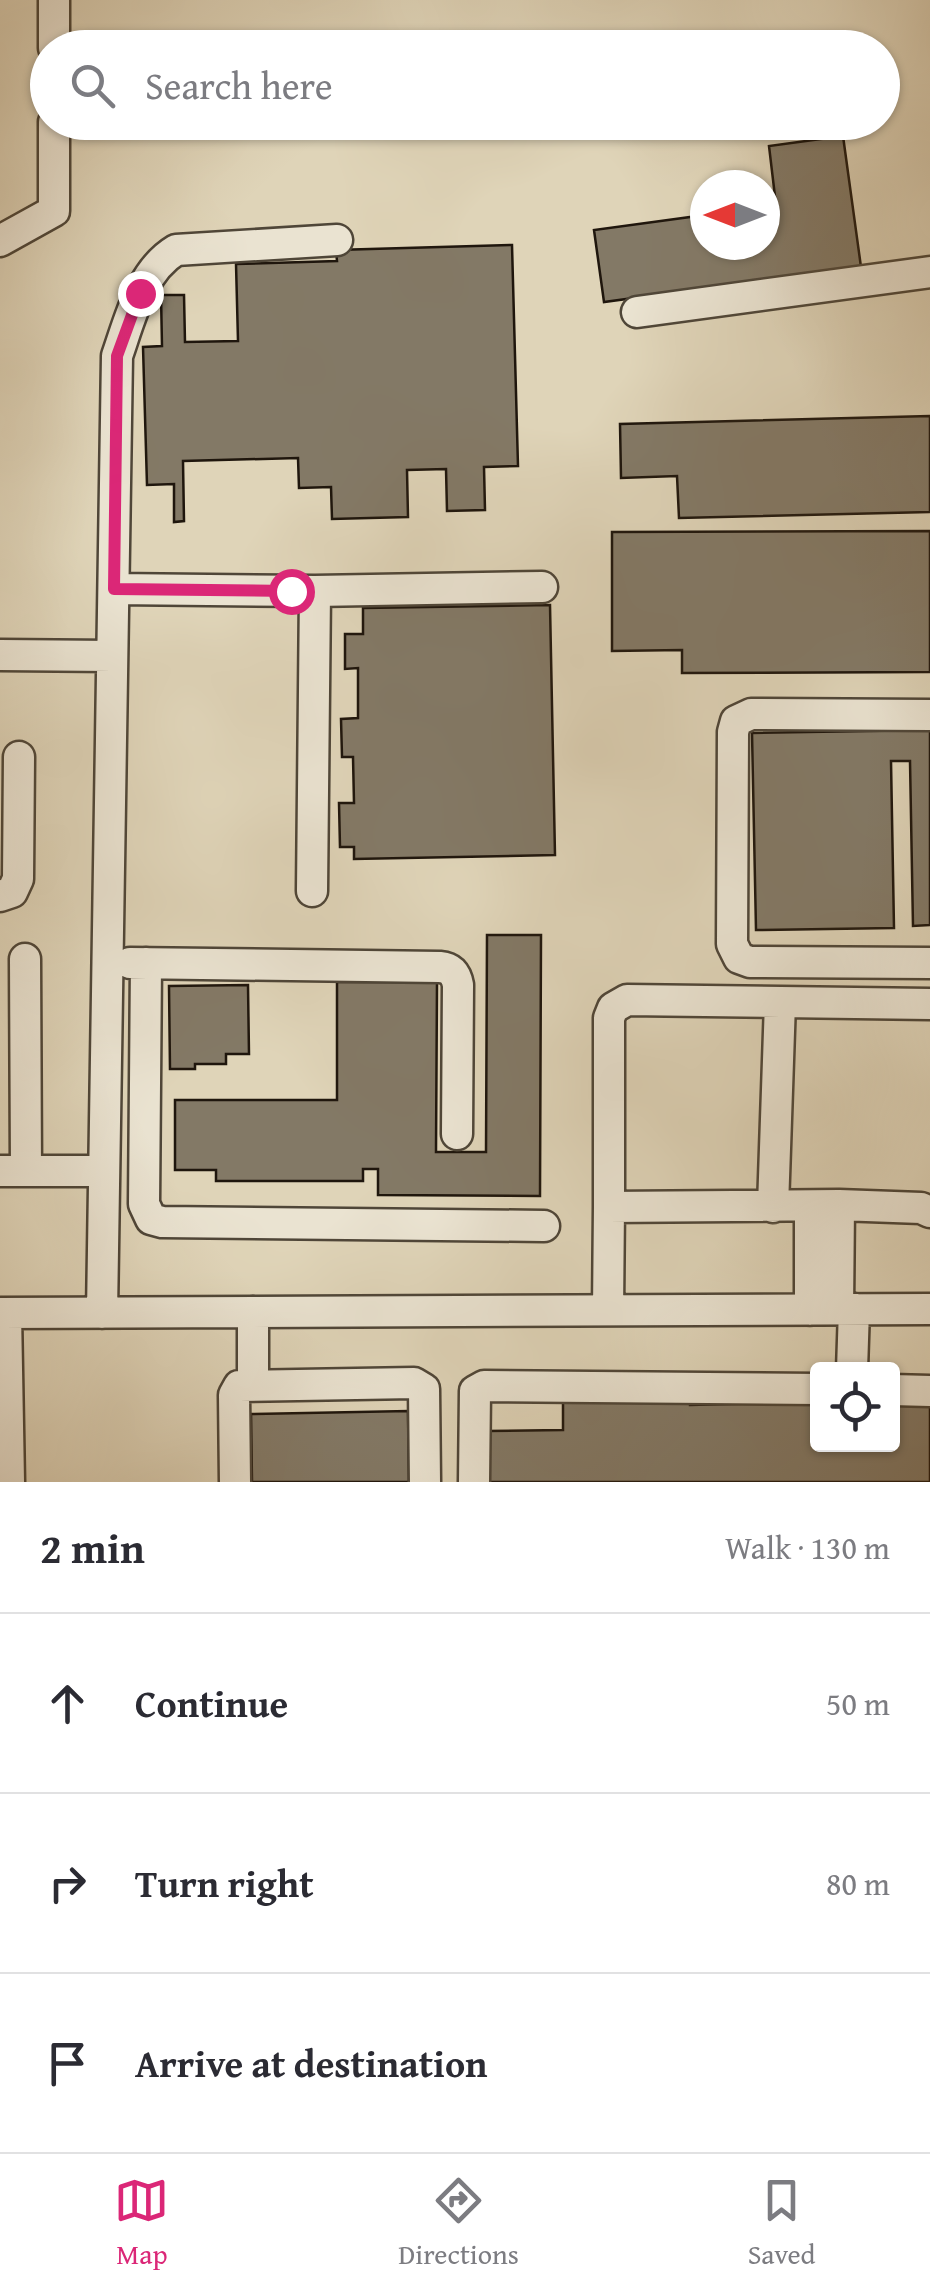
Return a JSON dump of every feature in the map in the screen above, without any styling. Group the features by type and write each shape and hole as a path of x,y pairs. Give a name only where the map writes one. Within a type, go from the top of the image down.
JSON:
{"street":[{"path":"54,0 54,30"},
{"path":"0,240 54,211 54,140"},
{"path":"102,1313 117,356 140,293 162,258 176,250 338,240"},
{"path":"638,312 930,272"},
{"path":"114,589 542,587"},
{"path":"312,891 315,591"},
{"path":"0,655 112,656"},
{"path":"930,715 751,714 736,721 732,944 739,958 750,962 930,963"},
{"path":"0,896 12,892 18,879 19,758"},
{"path":"25,959 13,1171 104,1171"},
{"path":"107,964 451,970 458,984 457,1134"},
{"path":"146,964 144,1204 152,1219 544,1226"},
{"path":"608,1310 613,1008 627,1000 930,1004"},
{"path":"773,1207 780,1002"},
{"path":"609,1207 825,1205 921,1208 930,1212"},
{"path":"825,1205 834,1309 850,1362"},
{"path":"8,1482 3,1313 930,1309"},
{"path":"253,1312 253,1385"},
{"path":"235,1482 234,1396 239,1386 414,1383 424,1389 425,1482"},
{"path":"474,1482 475,1391 484,1386 810,1390"},
{"path":"900,1390 930,1391"}],"building":[{"path":"844,140 861,267 604,302 594,230 690,217 690,260 780,260 780,170 772,170 769,146"},
{"path":"512,245 518,466 484,467 485,510 447,511 446,469 407,470 408,517 332,519 331,487 299,488 298,458 183,461 184,521 174,522 174,484 147,485 143,347 162,346 161,295 184,295 185,342 238,341 236,264 337,261 336,250"},
{"path":"930,416 930,512 679,518 677,476 621,478 620,424"},
{"path":"930,531 930,672 682,673 682,650 612,651 612,532"},
{"path":"550,605 555,855 354,859 354,847 340,847 339,803 354,803 353,757 342,757 341,719 358,718 358,668 345,669 345,634 363,634 363,608"},
{"path":"930,730 930,925 913,926 910,761 891,761 894,928 756,930 752,733"},
{"path":"487,935 541,935 540,1196 378,1195 378,1169 363,1169 363,1181 216,1181 216,1170 175,1170 175,1100 337,1100 337,982 437,982 436,1152 486,1152"},
{"path":"248,985 249,1054 226,1054 226,1064 170,1069 169,986"},
{"path":"689,1394 690,1405 810,1402 810,1452 900,1452 900,1400 930,1400 930,1482 489,1482 487,1431 563,1430 563,1397"},
{"path":"408,1411 409,1482 252,1482 251,1414"}],"route":[{"path":"140,293 117,356 114,589 291,591"}]}
